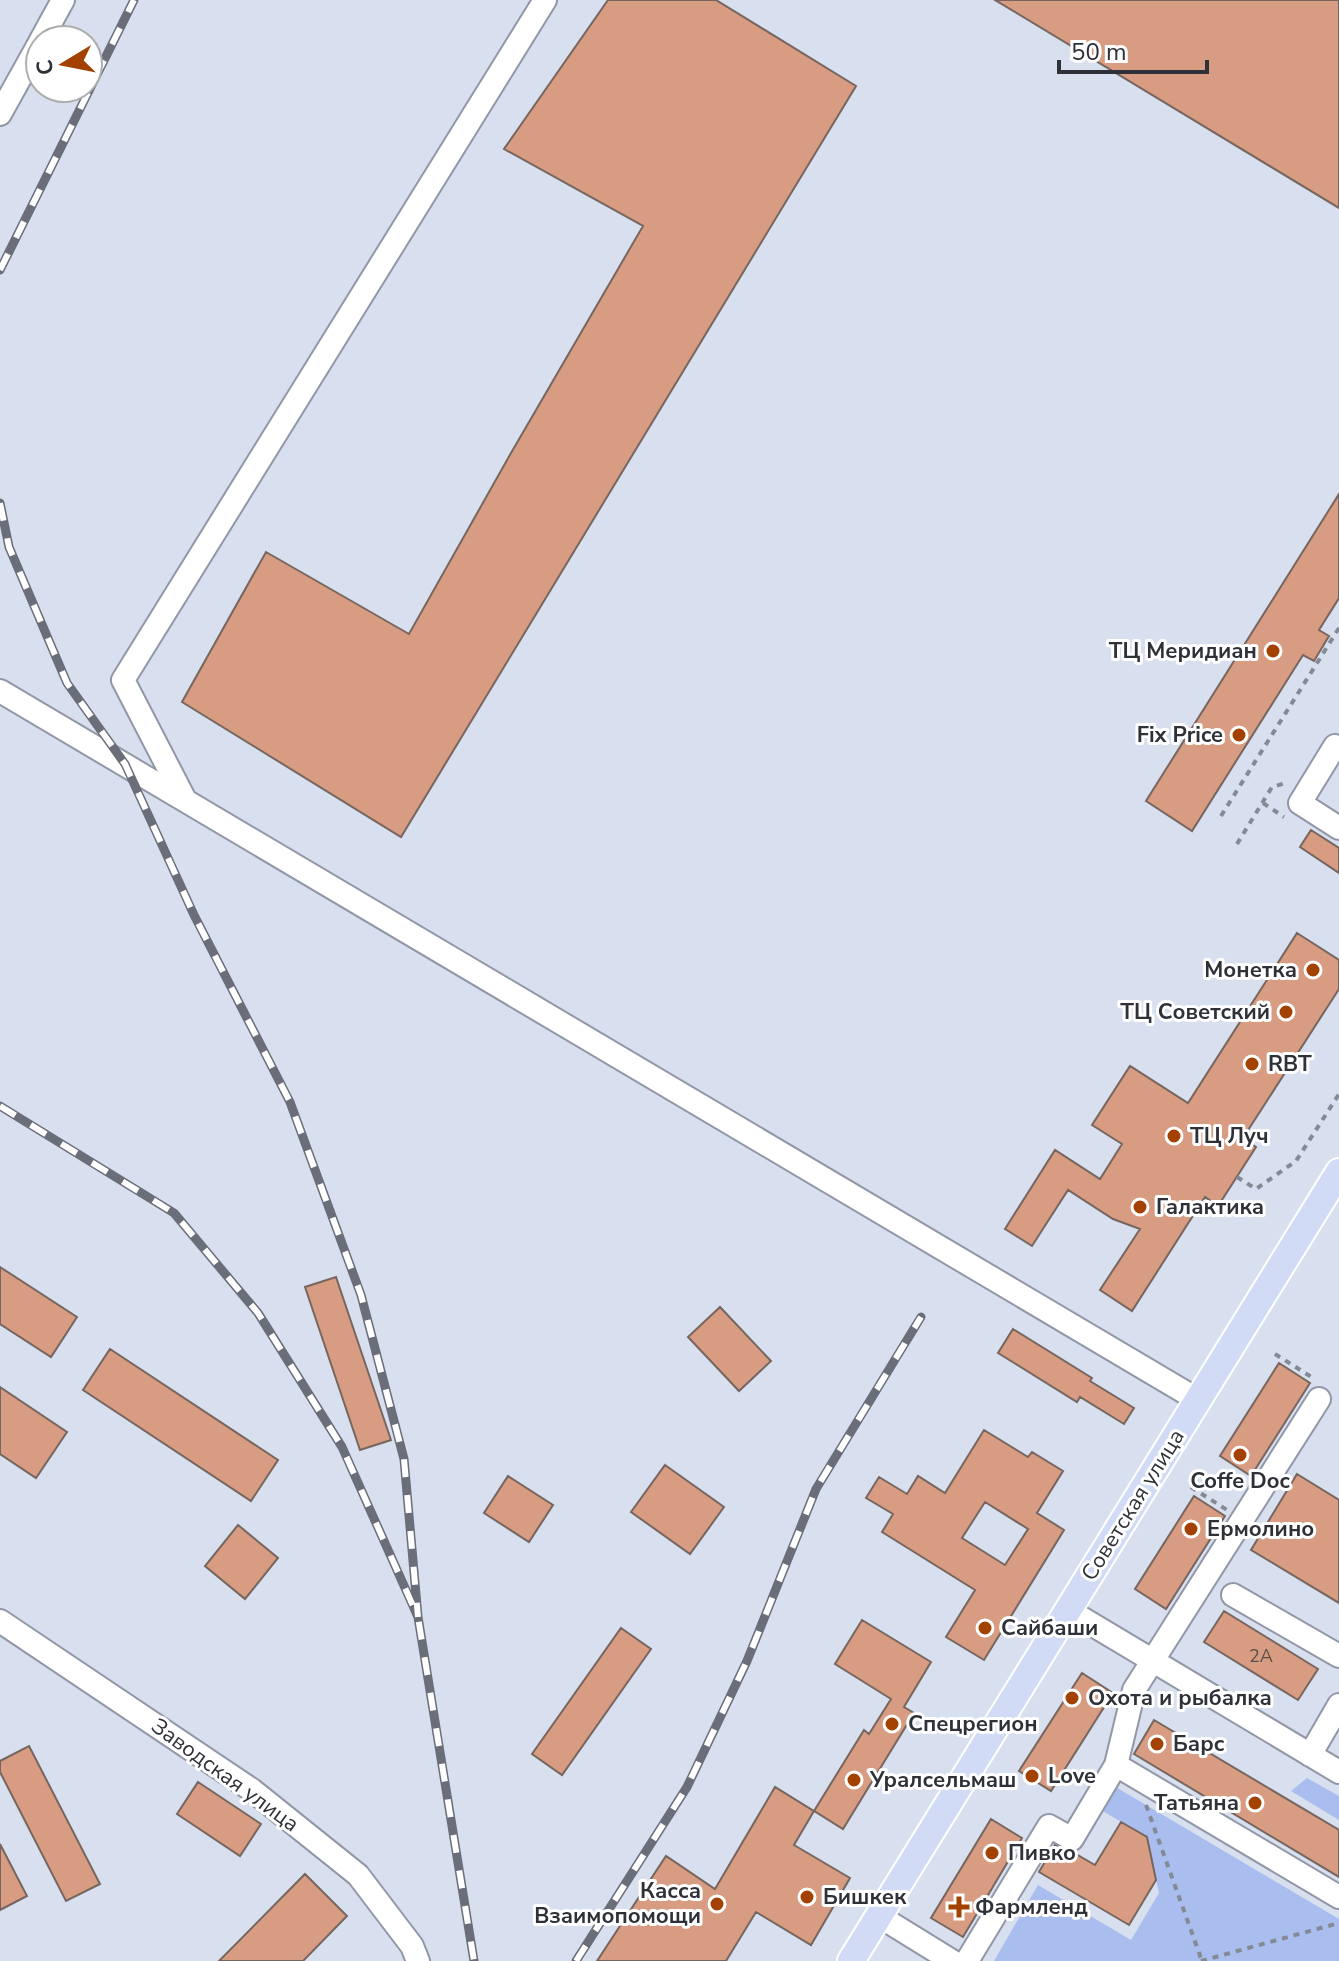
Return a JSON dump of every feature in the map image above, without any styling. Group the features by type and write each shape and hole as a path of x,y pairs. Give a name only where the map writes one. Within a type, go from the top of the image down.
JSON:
{"main road":[{"name":"Советская улица","path":"851,1961 1339,1172"}],"street":[{"path":"50,24 63,0"},
{"path":"184,799 123,680 545,0"},
{"path":"0,114 24,70"},
{"path":"0,691 1198,1400"},
{"path":"1339,749 1335,746 1300,803 1339,828"},
{"path":"967,1961 1049,1826 1072,1839 1116,1765 1134,1690 1319,1399"},
{"path":"1233,1595 1339,1656"},
{"path":"1068,1610 1339,1772"},
{"name":"Заводская улица","path":"0,1621 252,1790 358,1875 412,1946 418,1961"},
{"path":"1310,1755 1339,1705"},
{"path":"1116,1765 1339,1897"},
{"path":"879,1916 952,1961"}],"path":[{"path":"1221,816 1339,628"},
{"path":"1237,844 1272,787 1286,783"},
{"path":"1237,1177 1256,1189 1296,1161 1339,1094"},
{"path":"1275,1354 1327,1387 1319,1399"},
{"path":"1191,1487 1242,1520"},
{"path":"1135,1776 1202,1961 1339,1923"}],"shaded area":[{"path":"1307,1778 1339,1796 1339,1820 1291,1791"},
{"path":"1114,1786 1339,1919 1339,1961 994,1961 1038,1885 1131,1940 1159,1893 1147,1837 1101,1810"}],"building":[{"path":"608,0 716,0 856,86 401,837 182,702 266,552 409,634 643,226 504,149"},
{"path":"995,0 1339,0 1339,208"},
{"path":"1339,494 1339,598 1319,630 1329,636 1314,661 1303,655 1192,831 1146,801"},
{"path":"1311,830 1339,848 1339,873 1300,847"},
{"path":"1297,933 1339,960 1339,989 1243,1138 1256,1147 1218,1206 1205,1197 1132,1311 1100,1290 1140,1229 1113,1219 1068,1190 1032,1246 1005,1229 1055,1150 1100,1179 1122,1144 1092,1125 1130,1066 1188,1103"},
{"path":"0,1267 77,1317 51,1357 0,1324"},
{"path":"336,1277 391,1440 360,1450 305,1287"},
{"path":"720,1307 771,1361 739,1391 688,1337"},
{"path":"1013,1329 1134,1408 1124,1424 1080,1397 1077,1402 998,1353"},
{"path":"110,1349 278,1460 251,1501 83,1390"},
{"path":"1279,1363 1310,1383 1251,1476 1220,1456"},
{"path":"0,1387 67,1432 36,1478 0,1454"},
{"path":"984,1430 1028,1457 1032,1452 1063,1471 1037,1513 1064,1530 984,1660 946,1637 975,1590 882,1532 893,1514 866,1498 879,1477 907,1494 918,1476 945,1493","holes":["985,1502 1028,1529 1005,1565 962,1538"]},
{"path":"665,1465 724,1507 690,1554 631,1512"},
{"path":"1297,1474 1339,1500 1339,1603 1251,1550"},
{"path":"508,1476 553,1505 529,1542 484,1513"},
{"path":"1194,1496 1225,1516 1166,1609 1135,1589"},
{"path":"238,1525 278,1558 245,1599 205,1566"},
{"path":"1224,1611 1318,1669 1298,1700 1204,1642"},
{"path":"862,1620 931,1662 904,1707 914,1713 843,1829 814,1811 864,1730 869,1734 891,1699 835,1664"},
{"path":"621,1628 651,1649 562,1775 532,1754"},
{"path":"1082,1673 1113,1693 1051,1791 1019,1771"},
{"path":"1154,1720 1339,1830 1339,1877 1134,1754"},
{"path":"29,1746 100,1884 66,1901 0,1772 0,1761"},
{"path":"198,1782 261,1824 240,1856 177,1814"},
{"path":"775,1787 814,1811 794,1845 850,1878 811,1945 756,1912 726,1961 597,1961 666,1856 715,1889"},
{"path":"991,1819 1022,1838 963,1937 931,1918"},
{"path":"1121,1822 1147,1837 1156,1880 1129,1925 1039,1872 1055,1845 1095,1865"},
{"path":"0,1844 27,1896 0,1910"},
{"path":"305,1874 347,1916 303,1961 219,1961"}],"railway":[{"path":"0,270 134,0"},
{"path":"0,503 9,547 67,683 125,764 194,915 290,1102 361,1295 404,1459 418,1617"},
{"path":"0,1106 174,1213 258,1313 342,1447 418,1617 474,1961"},
{"path":"576,1961 687,1787 747,1661 816,1489 921,1317"}],"place":[{"name":"ТЦ Меридиан","path":"1273,651"},
{"name":"Fix Price","path":"1239,735"},
{"name":"Монетка","path":"1313,970"},
{"name":"ТЦ Советский","path":"1286,1012"},
{"name":"RBT","path":"1252,1064"},
{"name":"ТЦ Луч","path":"1174,1136"},
{"name":"Галактика","path":"1140,1207"},
{"name":"Coffe Doc","path":"1240,1455"},
{"name":"Ермолино","path":"1191,1529"},
{"name":"Сайбаши","path":"985,1628"},
{"name":"Охота и рыбалка","path":"1072,1698"},
{"name":"Спецрегион","path":"892,1724"},
{"name":"Барс","path":"1157,1744"},
{"name":"Love","path":"1032,1776"},
{"name":"Уралсельмаш","path":"854,1780"},
{"name":"Татьяна","path":"1255,1803"},
{"name":"Пивко","path":"992,1853"},
{"name":"Бишкек","path":"807,1897"},
{"name":"Касса Взаимопомощи","path":"717,1904"},
{"name":"Фармленд","path":"959,1907"}]}
